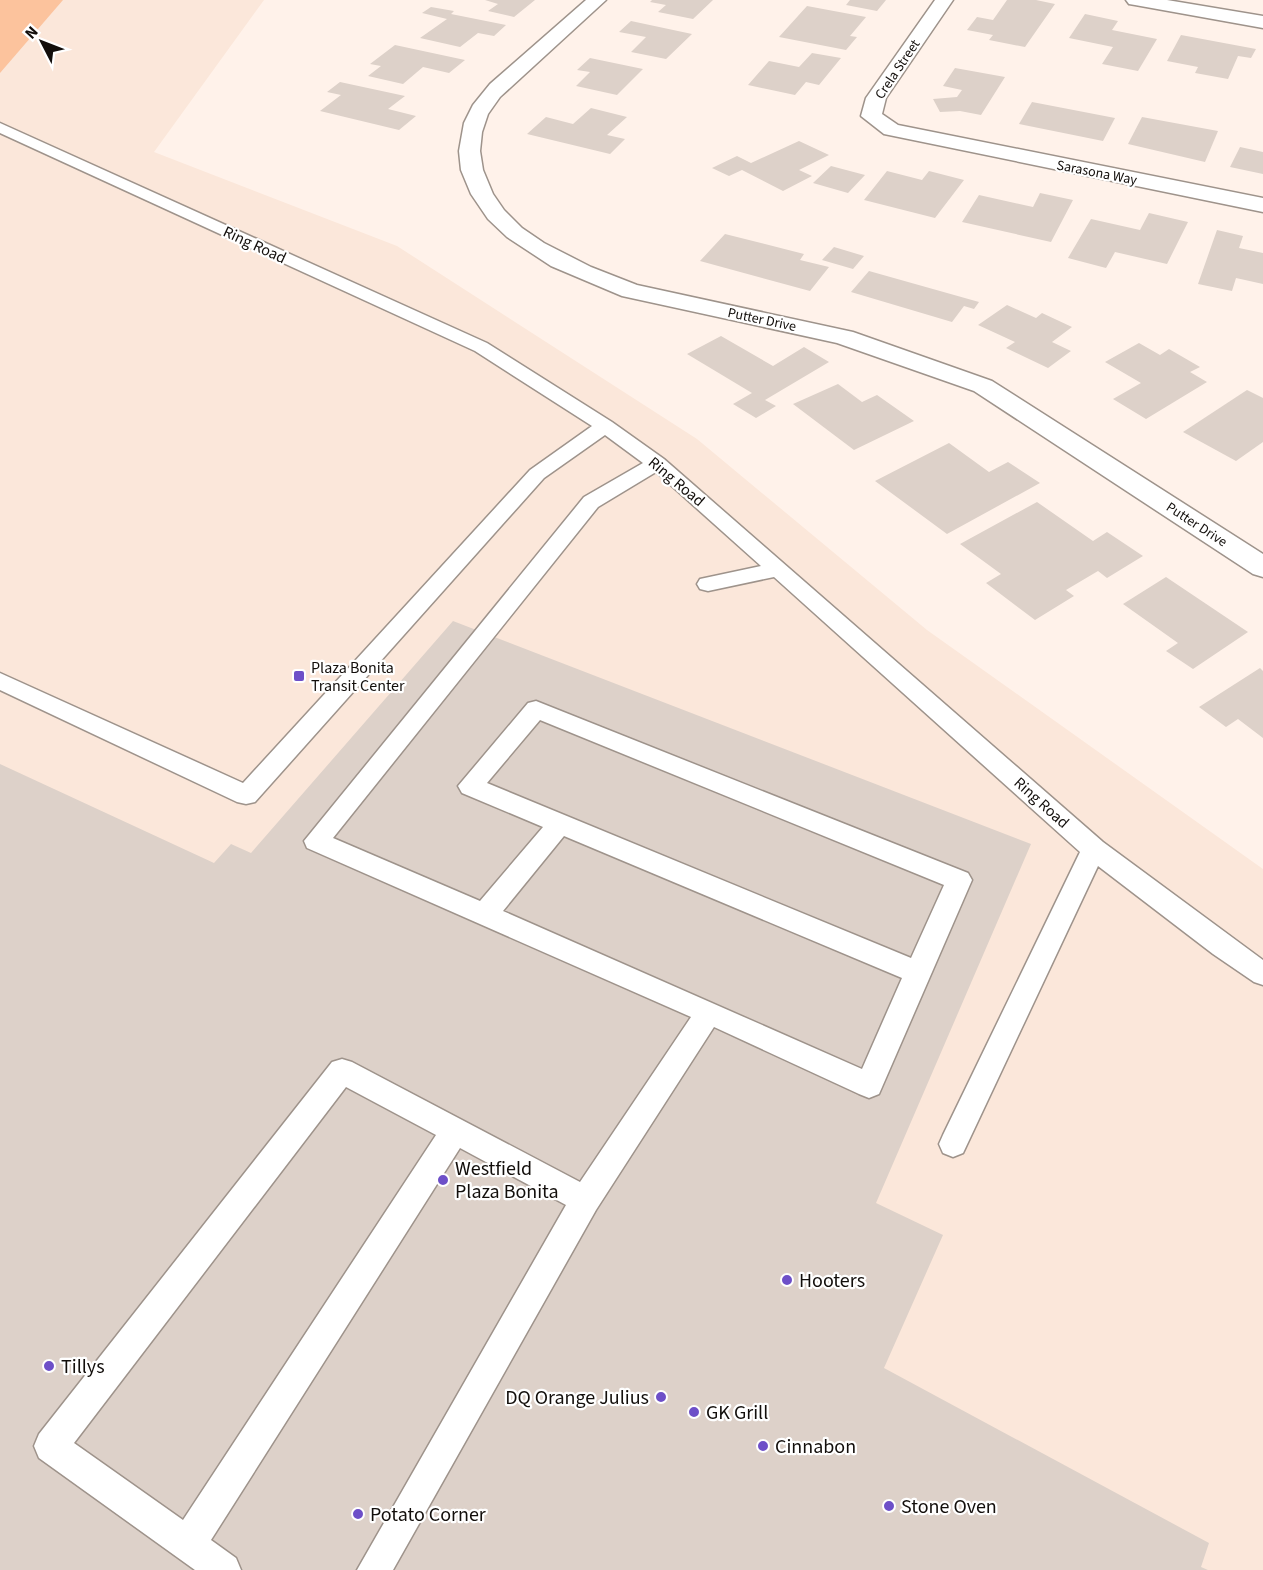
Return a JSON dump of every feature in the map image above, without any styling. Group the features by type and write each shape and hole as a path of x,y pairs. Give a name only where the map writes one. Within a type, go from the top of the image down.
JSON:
{"street":[{"name":"Putter Drive","path":"597,0 490,96 473,127 469,144 470,161 475,178 496,213 513,230 531,244 575,269 630,291 844,337 983,386 1263,567"},
{"name":"Crela Street","path":"930,140 891,130 871,116 876,98 944,0"},
{"path":"1135,0 1263,22"},
{"name":"Sarasona Way","path":"930,140 1263,205"}],"lane":[{"name":"Ring Road","path":"0,127 482,347 605,426 657,463 1094,849 1222,946 1263,974"},
{"path":"0,681 246,795 537,474 605,426"},
{"path":"657,463 591,502 316,841 709,1012 869,1085 959,880 536,709 470,786 918,973"},
{"path":"708,584 779,570"},
{"path":"485,914 560,824"},
{"path":"953,1144 1094,849"},
{"path":"374,1570 585,1200 709,1012"},
{"path":"224,1570 51,1446 342,1071 585,1200"},
{"path":"188,1544 455,1131"}],"shaded area":[{"path":"0,0 264,0 154,152 397,246 697,439 927,630 1263,869 1263,1570 0,1570"},
{"path":"0,0 63,0 0,73"}],"building":[{"path":"485,0 535,0 514,17 488,11 498,4"},
{"path":"652,0 713,0 693,19 658,12 666,5 650,2"},
{"path":"850,0 886,0 877,11 846,5"},
{"path":"1007,0 1036,0 1055,4 1025,47 989,40 993,35 967,30 977,17 993,20"},
{"path":"807,6 866,17 850,36 857,37 846,50 779,37"},
{"path":"431,7 454,11 451,14 506,25 494,36 478,33 460,47 420,38 447,19 422,13"},
{"path":"1085,14 1118,21 1112,30 1157,39 1138,71 1102,64 1113,47 1069,38"},
{"path":"631,21 692,34 666,59 631,52 646,37 619,32"},
{"path":"1181,35 1256,49 1251,58 1238,56 1228,79 1195,73 1198,67 1167,61"},
{"path":"395,45 465,60 449,73 423,67 403,84 368,76 381,66 370,64"},
{"path":"812,53 841,58 819,85 806,82 795,95 748,85 769,61 799,67"},
{"path":"590,58 643,69 617,95 576,86 590,72 577,70"},
{"path":"955,68 1005,77 981,115 960,111 940,112 933,99 957,97 962,90 943,86"},
{"path":"340,82 405,96 388,109 416,116 399,130 320,111 341,95 327,92"},
{"path":"1032,102 1115,118 1103,141 1019,124"},
{"path":"591,108 627,117 607,135 625,139 610,154 527,134 546,117 573,124"},
{"path":"1142,117 1218,131 1205,162 1128,144"},
{"path":"799,141 829,155 799,170 812,176 783,191 742,170 729,176 712,168 737,156 751,163"},
{"path":"1240,147 1263,152 1263,174 1230,167"},
{"path":"831,166 865,175 848,193 813,183"},
{"path":"887,171 922,180 929,171 964,180 935,218 864,200"},
{"path":"1040,193 1073,200 1051,242 962,222 979,195 1033,207"},
{"path":"1149,213 1188,222 1167,264 1115,252 1106,268 1068,258 1091,219 1140,230"},
{"path":"1217,230 1243,236 1239,248 1263,253 1263,284 1236,278 1232,291 1198,284"},
{"path":"725,234 804,254 800,260 829,267 810,291 700,261"},
{"path":"834,247 864,256 853,269 822,260"},
{"path":"869,271 979,302 974,309 964,306 952,322 851,292"},
{"path":"1007,305 1036,318 1042,313 1072,327 1052,342 1071,351 1048,368 1006,348 1015,342 978,325"},
{"path":"721,336 773,366 804,347 829,362 765,400 776,406 756,418 733,404 752,393 687,354"},
{"path":"1139,343 1160,355 1169,349 1200,367 1190,372 1207,382 1146,419 1113,399 1141,383 1105,362"},
{"path":"838,384 862,402 877,395 914,421 854,450 793,404"},
{"path":"1247,390 1263,398 1263,442 1236,461 1183,432"},
{"path":"949,443 989,472 1008,462 1040,483 947,534 875,481"},
{"path":"1037,502 1093,541 1107,532 1143,556 1107,578 1098,571 1066,590 1074,596 1035,620 986,583 1001,574 960,544"},
{"path":"1166,577 1248,632 1193,669 1166,651 1178,643 1123,604"},
{"name":"Westfield Plaza Bonita","path":"453,621 1031,844 876,1203 943,1235 884,1368 1209,1543 1201,1567 1208,1570 0,1570 0,764 214,863 231,844 251,853"},
{"path":"1260,668 1263,671 1263,738 1238,719 1226,727 1199,707"}],"place":[{"name":"Plaza Bonita Transit Center","path":"299,676"},
{"name":"Westfield Plaza Bonita","path":"443,1180"},
{"name":"Hooters","path":"787,1280"},
{"name":"Tillys","path":"49,1366"},
{"name":"DQ Orange Julius","path":"661,1397"},
{"name":"GK Grill","path":"694,1412"},
{"name":"Cinnabon","path":"763,1446"},
{"name":"Stone Oven","path":"889,1506"},
{"name":"Potato Corner","path":"358,1514"}]}
